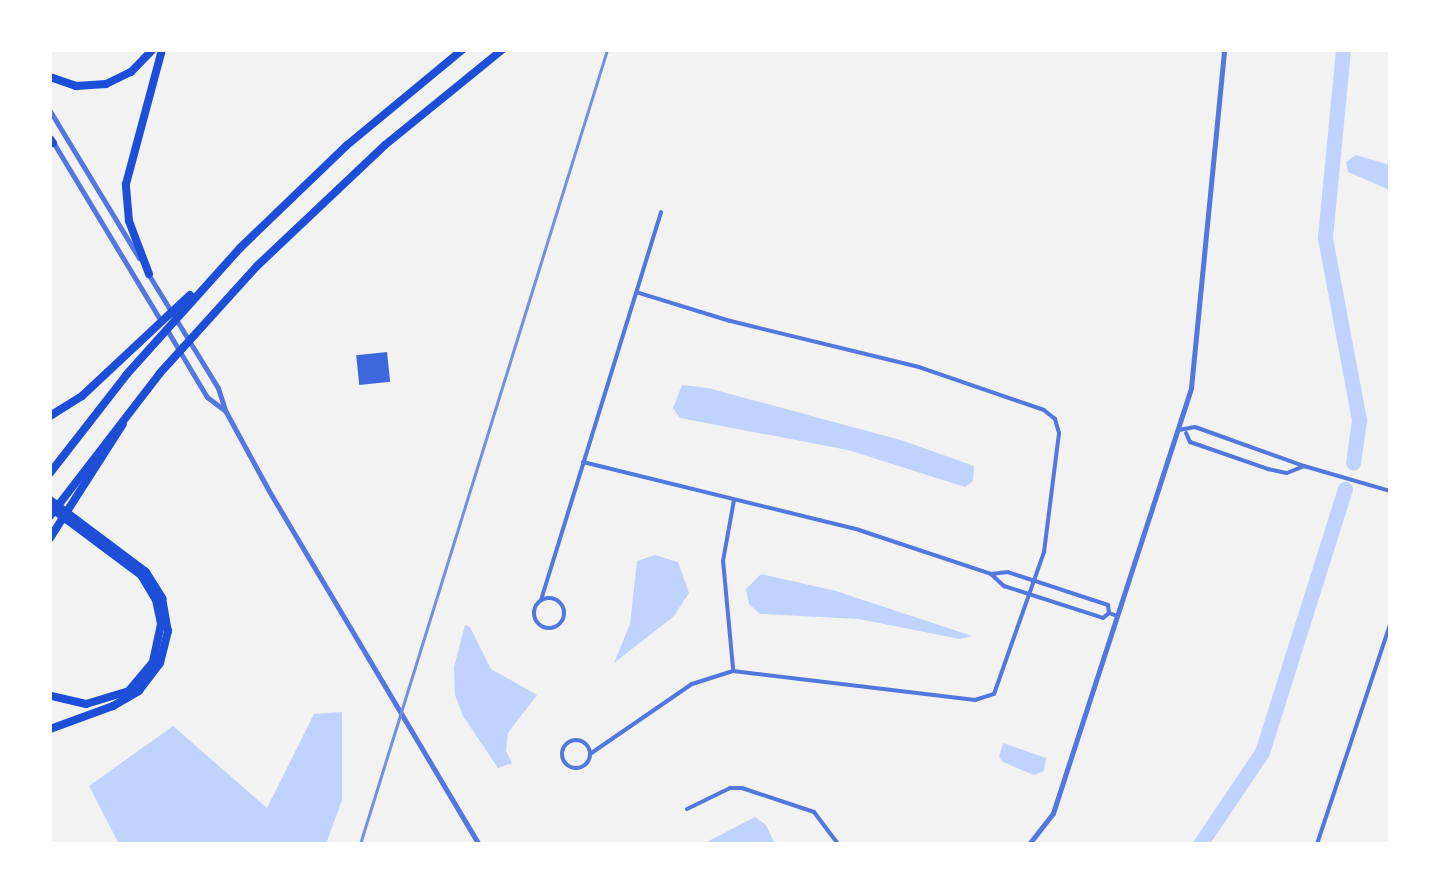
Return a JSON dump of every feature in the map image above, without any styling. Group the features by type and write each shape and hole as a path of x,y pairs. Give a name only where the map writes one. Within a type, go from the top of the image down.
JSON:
{"highway":[{"path":"50,77 76,86 106,84 132,72 152,50"},
{"path":"149,274 129,221 126,184 162,50"},
{"path":"52,471 146,352 220,269 325,165 462,50"},
{"path":"50,516 128,412 212,314 364,164 502,50"},
{"path":"50,416 82,396 200,290"},
{"path":"50,538 128,412"},
{"path":"50,503 140,575 154,593 161,624 153,662 136,686 120,696 86,704 50,696"},
{"path":"50,503 146,572 162,598 168,631 160,664 139,691 104,710 50,729"}],"street":[{"path":"1028,844 1052,812 1113,614 1182,431 1198,346 1224,50"},
{"path":"50,111 218,388 226,412 479,844"},
{"path":"51,140 207,397 226,412"},
{"path":"541,600 550,598 562,605 563,614 556,626 537,622 534,608 541,600 661,212"},
{"path":"120,253 132,245"},
{"path":"590,754 585,742 576,739 567,742 561,755 574,768 587,764 590,754 692,684 733,671 984,700 1000,686 1046,545 1059,433 1052,416 908,364 730,321 636,292"},
{"path":"1182,431 1195,428 1390,491"},
{"path":"1182,431 1190,442 1268,470 1287,473 1304,466"},
{"path":"583,462 859,530 991,574 1000,584 1030,595 1103,618 1113,614"},
{"path":"733,671 723,553 734,500"},
{"path":"991,574 1005,571 1035,580 1108,605 1113,614"},
{"path":"1317,844 1390,624"},
{"path":"687,809 730,788 742,788 810,810 838,844"}],"water":[{"path":"1356,155 1390,165 1390,190 1348,172 1346,162"},
{"path":"682,385 708,388 904,441 974,466 973,481 965,487 848,450 680,418 673,408"},
{"path":"655,555 678,562 689,593 673,617 614,663 630,624 637,561"},
{"path":"761,574 836,591 972,636 960,639 859,619 760,614 749,604 746,589"},
{"path":"465,625 470,627 491,669 537,695 508,733 506,751 512,763 498,768 463,716 455,695 454,667"},
{"path":"342,712 342,800 326,844 119,844 89,786 173,726 267,808 314,714"},
{"path":"1003,743 1046,758 1044,771 1034,775 1003,762 999,757"},
{"path":"755,817 766,825 775,844 703,844"}],"building":[{"path":"387,352 390,382 359,385 356,355"}],"waterway":[{"path":"1343,50 1325,238 1359,420 1353,463"},
{"path":"1200,844 1262,752 1345,489"}],"railway":[{"path":"360,844 607,50"}]}
